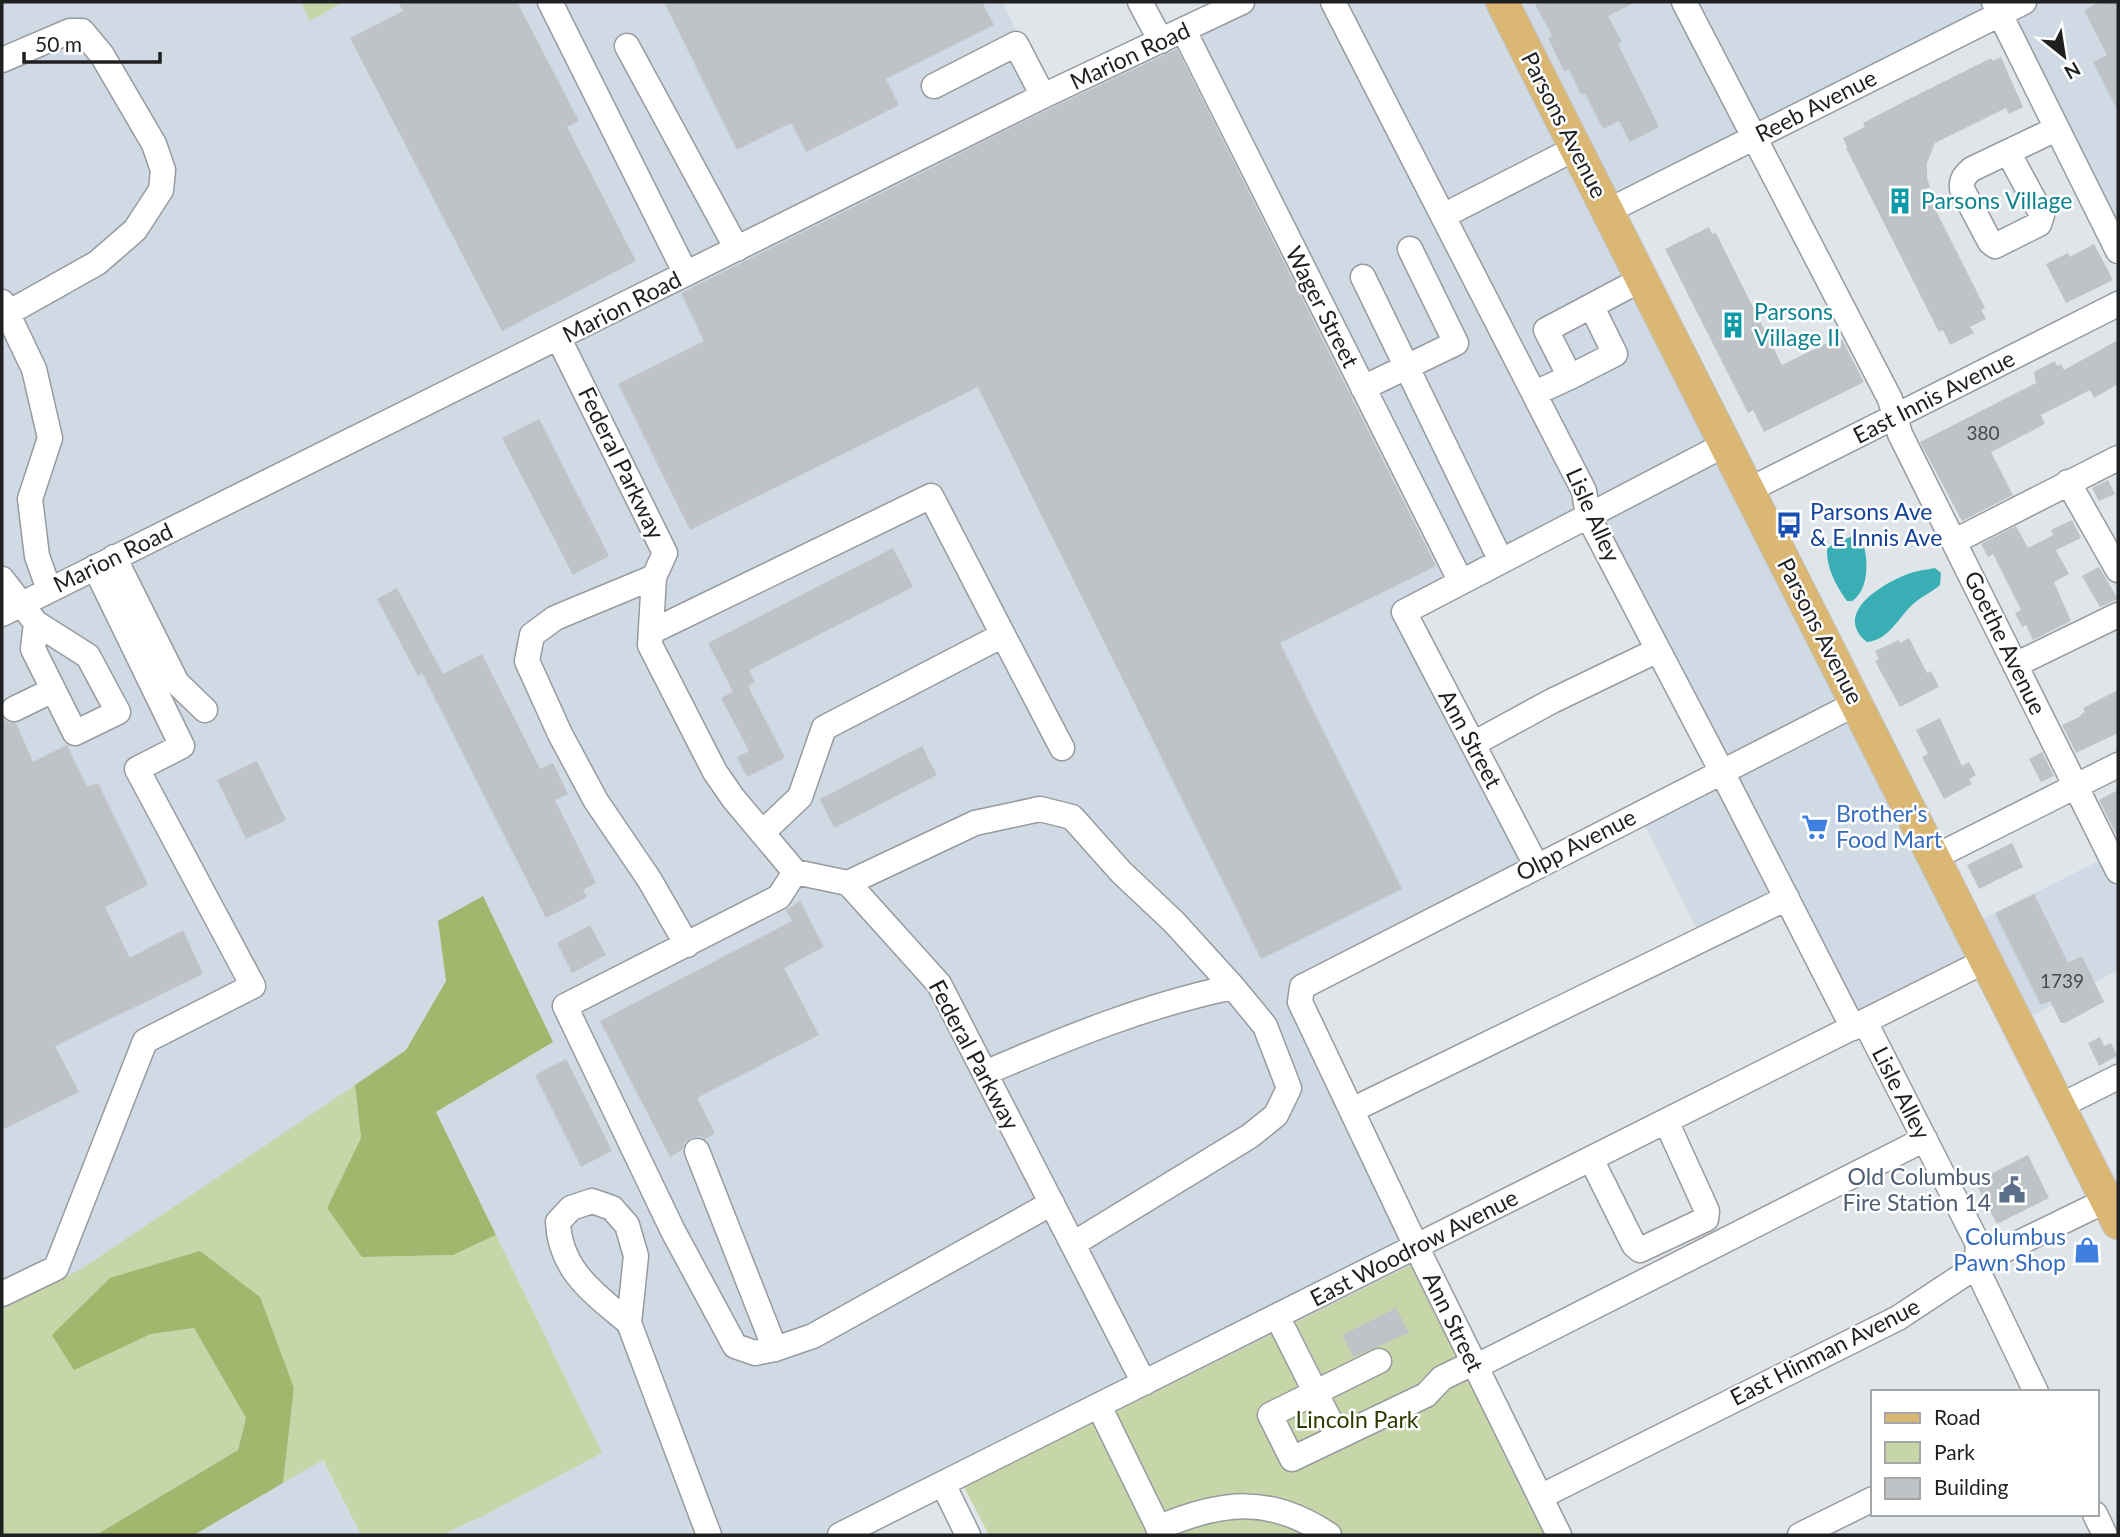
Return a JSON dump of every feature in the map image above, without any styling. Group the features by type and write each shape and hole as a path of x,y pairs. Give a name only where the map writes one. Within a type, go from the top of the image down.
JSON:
{"main road":[{"name":"Parsons Avenue","path":"1502,2 2112,1212"}],"street":[{"path":"550,2 686,274"},
{"path":"1140,2 1161,41"},
{"name":"Marion Road","path":"20,614 49,590 1044,96 1242,2"},
{"name":"Lisle Alley","path":"1333,2 1584,491 1588,516 1787,898 1925,1139 1978,1244 1976,1267 2035,1390"},
{"name":"Goethe Avenue","path":"1684,2 1891,400 1900,434 2118,872"},
{"name":"Reeb Avenue","path":"1608,211 1997,8 2025,2"},
{"path":"1997,8 2118,251"},
{"path":"2,60 70,31 82,31 102,55 154,144 163,170 161,190 135,230 97,263 5,307 34,369 50,438 30,499 37,556 49,590"},
{"name":"Wager Street","path":"1184,31 1461,582"},
{"path":"934,86 1016,44 1044,96"},
{"path":"627,46 737,249"},
{"path":"2008,152 2056,129"},
{"path":"1443,215 1576,148"},
{"path":"1363,388 1456,343 1410,249"},
{"path":"1363,277 1501,561"},
{"path":"1570,377 1546,330 1642,279"},
{"name":"East Innis Avenue","path":"1749,490 2118,304"},
{"path":"1535,393 1615,354 1592,307"},
{"name":"Federal Parkway","path":"559,339 665,553 654,577 653,631 650,645 715,772 795,872"},
{"path":"1461,582 1726,444"},
{"path":"1955,541 2118,457"},
{"path":"2068,482 2118,570"},
{"path":"653,631 932,496 1062,748"},
{"path":"105,562 177,683 205,710"},
{"path":"2,1294 56,1268 145,1041 253,986 137,769 182,746 105,562"},
{"path":"654,577 555,618 532,635 527,661 560,734 596,801 649,879 687,945"},
{"path":"2,579 75,733 118,712 88,656 20,614"},
{"name":"Ann Street","path":"1461,582 1404,612 1536,865"},
{"path":"2015,666 2118,615"},
{"path":"762,833 800,797 824,728 1003,635"},
{"path":"1473,744 1552,701 1658,650"},
{"path":"14,709 53,690"},
{"name":"Olpp Avenue","path":"1300,993 1308,982 1857,703"},
{"path":"1935,857 2118,765"},
{"path":"1052,1203 813,1336 755,1353 735,1346 673,1231 565,1006 779,897 795,872 848,883 975,823 1040,809 1072,817 1121,872 1174,922 1265,1026 1289,1088 1276,1115 1250,1136 1073,1244"},
{"name":"Federal Parkway","path":"848,883 939,984 1144,1383"},
{"path":"1352,1110 1787,898"},
{"name":"East Woodrow Avenue","path":"840,1535 1987,960"},
{"path":"985,1073 1052,1043 1134,1013 1233,987"},
{"name":"Ann Street","path":"1300,993 1300,1002 1416,1246 1559,1535"},
{"path":"2060,1106 2118,1077"},
{"path":"1591,1159 1634,1245 1640,1250 1706,1219 1707,1211 1666,1121"},
{"path":"1379,1361 1270,1415 1292,1459 1426,1395 1442,1378 1474,1365 1925,1139"},
{"path":"697,1151 775,1349"},
{"path":"629,1323 581,1283 564,1253 558,1240 558,1222 571,1208 592,1201 612,1208 627,1225 636,1256 629,1323 709,1535"},
{"name":"East Hinman Avenue","path":"1540,1497 1898,1318 1992,1256 2112,1212"},
{"path":"1277,1316 1338,1437"},
{"path":"1099,1406 1160,1532 1195,1514 1244,1504 1293,1516 1311,1523 1329,1535"},
{"path":"943,1484 968,1535"},
{"path":"1800,1535 1871,1500"},
{"path":"2096,1516 2105,1535"}],"shaded area":[{"path":"2,2 301,2 311,20 343,2 1002,2 1047,93 1230,2 2118,2 2118,249 2002,18 1611,216 1970,926 2110,855 2118,870 2118,970 2018,1023 1988,963 1854,1033 1785,899 1702,939 1640,815 1724,773 1593,516 1409,610 1538,866 1294,990 1413,1264 964,1487 939,1482 833,1535 441,1535 481,1517 602,1453 436,1112 553,1042 438,921 446,981 406,1050 97,1261 2,1308"},
{"path":"322,1460 361,1535 194,1535"}],"green space":[{"path":"301,2 343,2 310,21"},
{"path":"483,896 553,1042 436,1112 496,1235 453,1255 362,1257 327,1208 361,1138 355,1085 406,1050 446,981 438,921"},
{"path":"355,1085 361,1138 327,1208 363,1257 453,1255 496,1235 602,1453 481,1517 441,1535 361,1535 323,1460 283,1483 294,1388 200,1251 74,1369 151,1334 194,1328 246,1418 238,1450 96,1535 2,1535 2,1308 83,1268"},
{"path":"200,1251 260,1297 294,1388 283,1483 194,1535 96,1535 238,1450 246,1418 194,1328 151,1334 74,1370 52,1335 110,1278"},
{"name":"Lincoln Park","path":"1413,1264 1546,1535 989,1535 964,1487"}],"water":[{"path":"1853,536 1861,538 1864,545 1866,572 1858,596 1847,601 1832,576 1827,549"},
{"path":"1935,568 1941,573 1940,585 1913,604 1887,633 1867,642 1858,632 1855,622 1863,603 1893,581 1911,573"}],"building":[{"path":"398,2 517,2 579,121 567,127 636,261 502,331 350,38 403,11"},
{"path":"664,2 982,2 994,25 886,79 899,105 806,152 791,123 737,150"},
{"path":"1534,2 1636,2 1608,16 1622,42 1618,44 1659,127 1630,142 1619,121 1603,129 1585,93 1581,95 1569,70 1564,71 1548,38 1552,36"},
{"path":"2100,2 2118,2 2118,111 2093,62 2107,55 2084,10"},
{"path":"1177,49 1436,566 1280,643 1402,889 1261,959 978,387 690,530 618,384 704,341 681,293 1049,109"},
{"name":"Parsons Village","path":"2001,57 2023,107 2009,114 2006,108 1935,143 1927,163 1930,187 1925,189 1985,308 1981,310 1986,319 1970,327 1974,333 1950,345 1943,330 1939,332 1843,138 1865,127 1863,123 1907,100 1991,58 1993,61"},
{"name":"Parsons Village II","path":"1709,227 1712,234 1716,233 1782,365 1835,339 1837,342 1842,339 1864,382 1764,432 1753,410 1748,413 1665,249"},
{"path":"2094,244 2113,280 2066,303 2046,264 2068,253 2070,257"},
{"path":"2118,340 2118,384 2094,398 2090,390 2041,415 2045,424 1991,452 2013,495 1962,521 1920,442 2036,383 2034,372 2055,361 2057,366 2061,364 2064,370"},
{"path":"539,419 609,556 573,575 502,438"},
{"path":"2108,480 2115,494 2099,501 2092,488"},
{"path":"2072,520 2081,538 2056,550 2069,574 2054,582 2071,621 2033,640 2026,625 2022,627 2015,613 2021,610 1993,554 1988,557 1981,544 2016,526 2028,548 2053,535 2051,530"},
{"path":"893,548 913,587 749,670 755,682 748,686 785,758 747,777 737,757 749,751 721,698 733,692 708,643"},
{"path":"2099,567 2118,599 2100,607 2082,576"},
{"path":"397,588 443,674 482,654 540,769 553,763 568,794 555,800 596,883 583,890 587,897 546,918 422,673 418,676 377,599"},
{"path":"1909,638 1927,673 1931,671 1939,687 1900,707 1875,661 1879,659 1875,651"},
{"path":"2118,690 2118,733 2076,753 2062,725 2081,716 2085,712 2083,708"},
{"path":"2,717 6,722 16,723 33,762 67,745 87,787 98,783 148,885 105,907 130,958 183,930 203,974 55,1046 79,1092 2,1130"},
{"path":"1940,718 1962,766 1969,762 1976,775 1969,779 1972,784 1944,799 1922,757 1928,754 1916,730"},
{"path":"922,746 937,775 834,828 820,799"},
{"path":"2042,752 2054,776 2041,782 2029,759"},
{"path":"257,761 286,820 246,839 217,780"},
{"path":"2118,790 2118,838 2099,800"},
{"path":"2012,843 2023,867 1979,889 1967,865"},
{"path":"2034,894 2068,963 2082,956 2104,1002 2065,1023 2061,1023 2050,1001 2041,1005 1995,913"},
{"path":"800,901 824,947 784,968 819,1035 697,1098 715,1133 705,1139 699,1136 691,1138 685,1142 682,1150 670,1157 600,1021 792,921 786,910"},
{"path":"590,925 606,955 572,973 557,943"},
{"path":"2100,1037 2104,1046 2111,1043 2117,1056 2099,1066 2088,1043"},
{"path":"566,1059 612,1151 581,1167 535,1075"},
{"name":"Old Columbus Fire Station 14","path":"2028,1155 2049,1198 1997,1224 1975,1182"},
{"path":"1396,1308 1409,1333 1353,1357 1342,1335"}],"place":[{"name":"Parsons Village","path":"1900,201"},
{"name":"Parsons Village II","path":"1733,325"},
{"name":"Parsons Ave & E Innis Ave","path":"1789,525"},
{"name":"Brother's Food Mart","path":"1815,827"},
{"name":"Old Columbus Fire Station 14","path":"2012,1190"},
{"name":"Columbus Pawn Shop","path":"2087,1250"}]}
